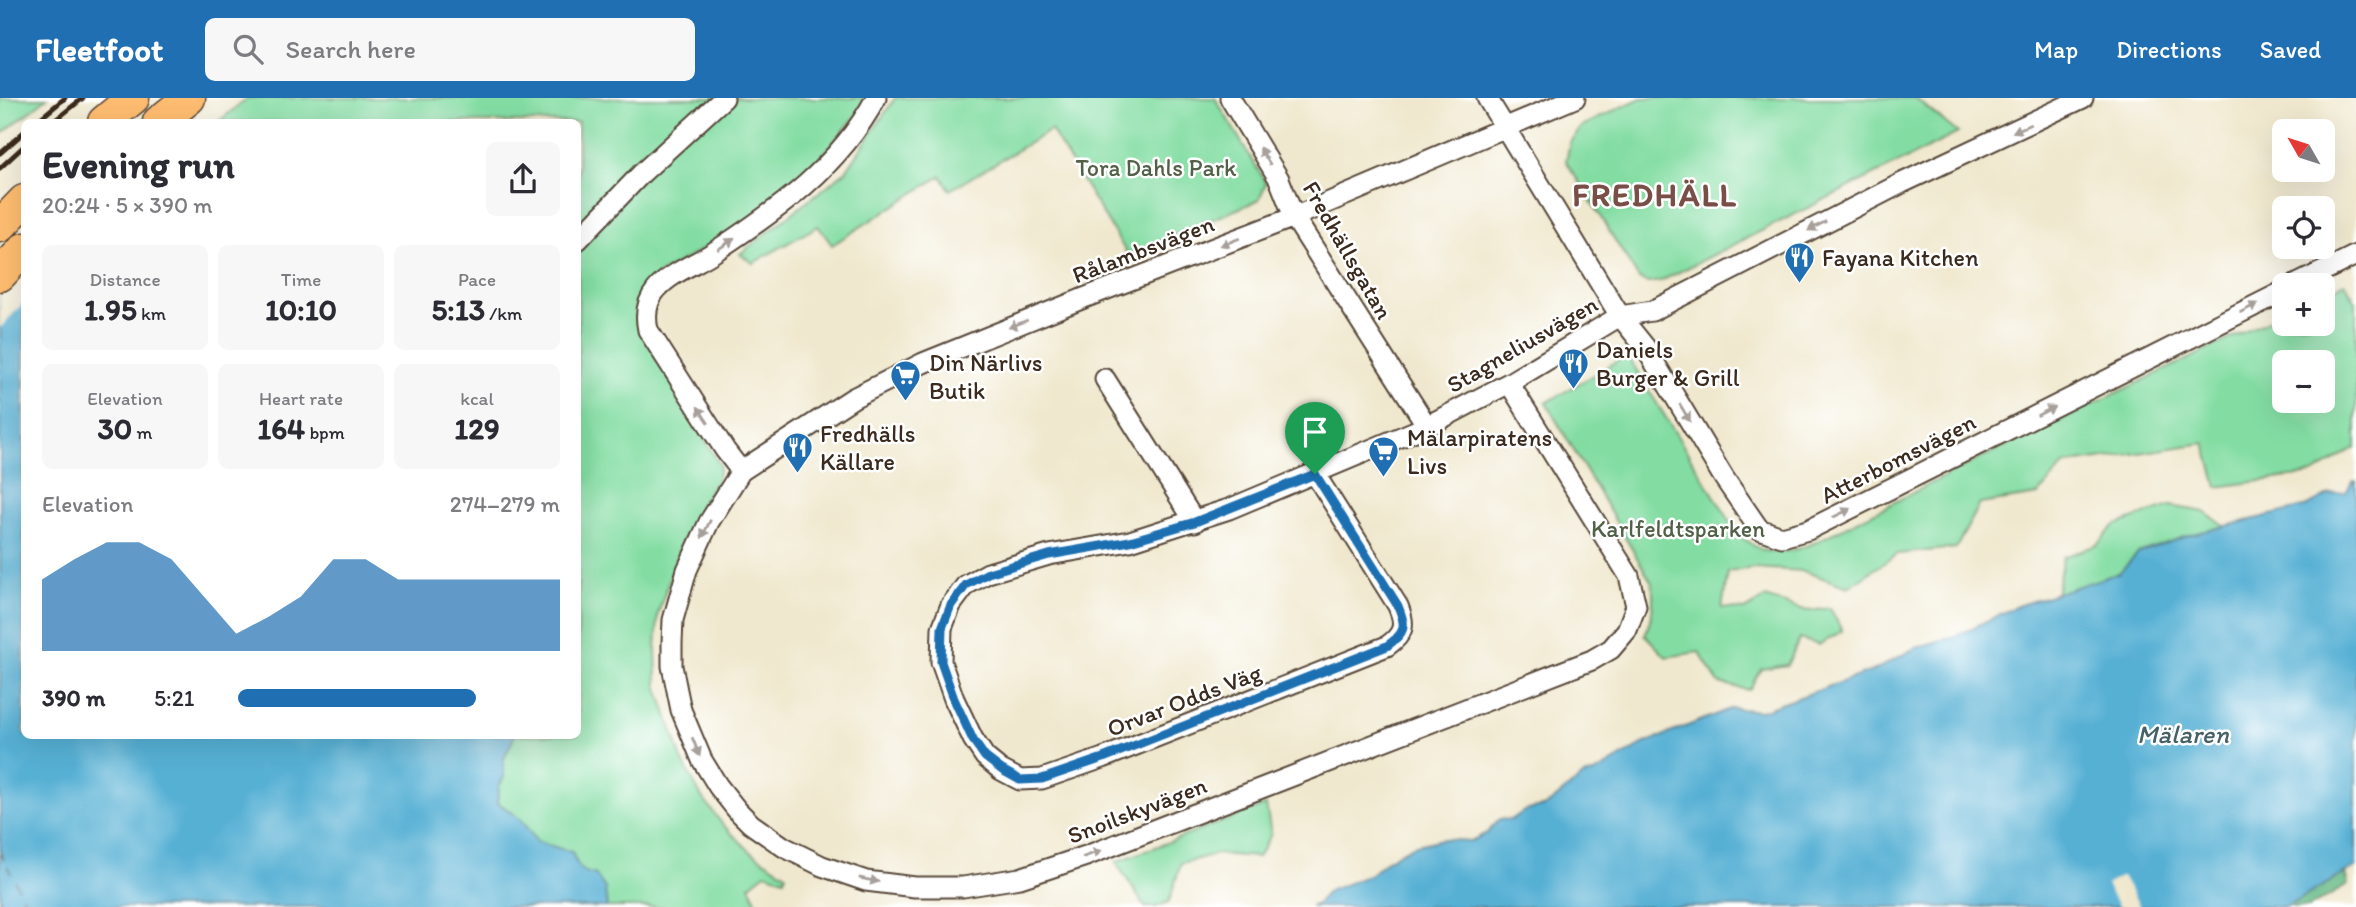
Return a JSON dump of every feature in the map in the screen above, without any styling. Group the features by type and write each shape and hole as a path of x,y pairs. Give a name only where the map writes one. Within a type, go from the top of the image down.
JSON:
{"main road":[{"path":"108,119 133,98"},
{"path":"163,119 189,98"},
{"path":"0,226 21,204"},
{"path":"0,275 21,252"}],"street":[{"path":"581,237 642,173 724,98"},
{"path":"741,471 648,330 647,306 652,295 666,281 744,232 802,190 834,160 863,122 876,98"},
{"name":"Fredhällsgatan","path":"1230,98 1279,179 1294,217 1426,426"},
{"name":"Atterbomsvägen","path":"1488,98 1620,316 1645,347 1724,478 1759,529 1782,537 1808,530 2272,297"},
{"name":"Rålambsvägen","path":"741,471 853,398 923,363 1294,217 1576,98"},
{"name":"Stagneliusvägen","path":"966,585 988,573 1049,555 1130,541 1195,522 1426,426 1509,383 1620,316 1651,311 1902,183 2083,98"},
{"path":"2319,273 2356,255"},
{"path":"1105,379 1195,522"},
{"name":"Snoilskyvägen","path":"741,471 703,534 687,570 674,620 672,655 676,687 681,710 702,760 718,786 751,824 784,847 822,866 866,881 915,887 963,887 1020,878 1086,856 1592,660 1611,649 1627,630 1636,606 1629,576 1509,383"},
{"name":"Orvar Odds Väg","path":"966,585 951,605 942,628 941,662 954,699 973,740 985,757 1020,780 1042,779 1265,695 1387,646 1396,639 1403,630 1404,620 1398,606 1315,474"}],"green space":[{"path":"0,98 47,98 0,135"},
{"path":"248,98 866,98 855,117 812,168 738,228 658,275 637,306 637,324 720,465 718,478 682,541 658,614 657,685 682,760 701,796 723,825 751,852 786,874 784,879 765,873 750,885 758,907 607,907 579,867 572,852 537,842 520,819 497,802 499,786 504,777 503,760 513,739 581,739 581,119 222,119"},
{"name":"Tora Dahls Park","path":"895,98 1215,98 1266,183 1259,200 1128,255 1051,130 950,190 941,176 832,245 818,226 753,263 740,254 846,171"},
{"path":"1641,98 1915,98 1958,133 1661,281 1648,283 1639,279 1566,161 1570,142 1582,126"},
{"name":"Karlfeldtsparken","path":"2345,283 2356,302 2356,447 2313,474 2217,487 2205,443 2065,464 2038,495 1980,504 1956,548 1897,554 1848,587 1803,571 1753,568 1728,572 1722,608 1745,610 1765,598 1808,611 1830,608 1842,631 1819,645 1800,639 1787,665 1761,669 1749,690 1719,683 1699,652 1666,657 1645,635 1652,610 1652,583 1546,403 1627,355 1733,526 1751,544 1768,552 1788,551 1812,544 1997,450 2272,319 2272,336 2335,336 2335,288"},
{"path":"2170,506 2205,512 2226,527 2193,534 2138,553 2119,573 2056,595 2063,557 2097,545 2115,525"},
{"path":"1266,805 1271,834 1258,857 1217,854 1181,863 1169,902 1145,907 1116,862"},
{"path":"2345,873 2348,885 2309,907 2293,907 2291,904"}],"water":[{"path":"0,236 21,252 21,739 513,739 503,760 504,777 499,786 497,802 520,819 537,842 572,852 580,868 595,874 605,888 607,907 0,907"},
{"name":"Mälaren","path":"2356,481 2356,867 2286,907 1310,907 1317,904 1328,891 1370,875 1388,859 1413,846 1442,839 1471,841 1487,833 1499,819 1511,820 1524,811 1546,806 1583,776 1593,774 1645,743 1732,708 1761,711 1875,670 1915,648 1956,636 2017,606 2119,573 2138,553 2193,534 2308,506 2330,494 2346,492 2352,482"}],"pier":[{"path":"0,232 21,248 21,305 0,328"},
{"path":"2122,876 2140,907 2119,907 2106,885"}],"ferry route":[{"path":"0,852 28,907"}],"railway":[{"path":"40,119 65,98"},
{"path":"57,119 83,98"},
{"path":"0,153 21,135"},
{"path":"0,168 21,149"}],"place":[{"name":"Fayana Kitchen","path":"1799,284"},
{"name":"Daniels Burger & Grill","path":"1573,390"},
{"name":"Din Närlivs Butik","path":"906,403"},
{"name":"Fredhälls Källare","path":"797,474"},
{"name":"Mälarpiratens Livs","path":"1384,478"}],"district":[{"name":"FREDHÄLL","path":"1655,195"}],"route":[{"path":"1315,474 1398,606 1404,620 1403,630 1396,639 1387,646 1265,695 1042,779 1020,780 985,757 973,740 954,699 941,662 942,628 951,605 966,585 988,573 1049,555 1130,541 1195,522 1315,474"}]}
